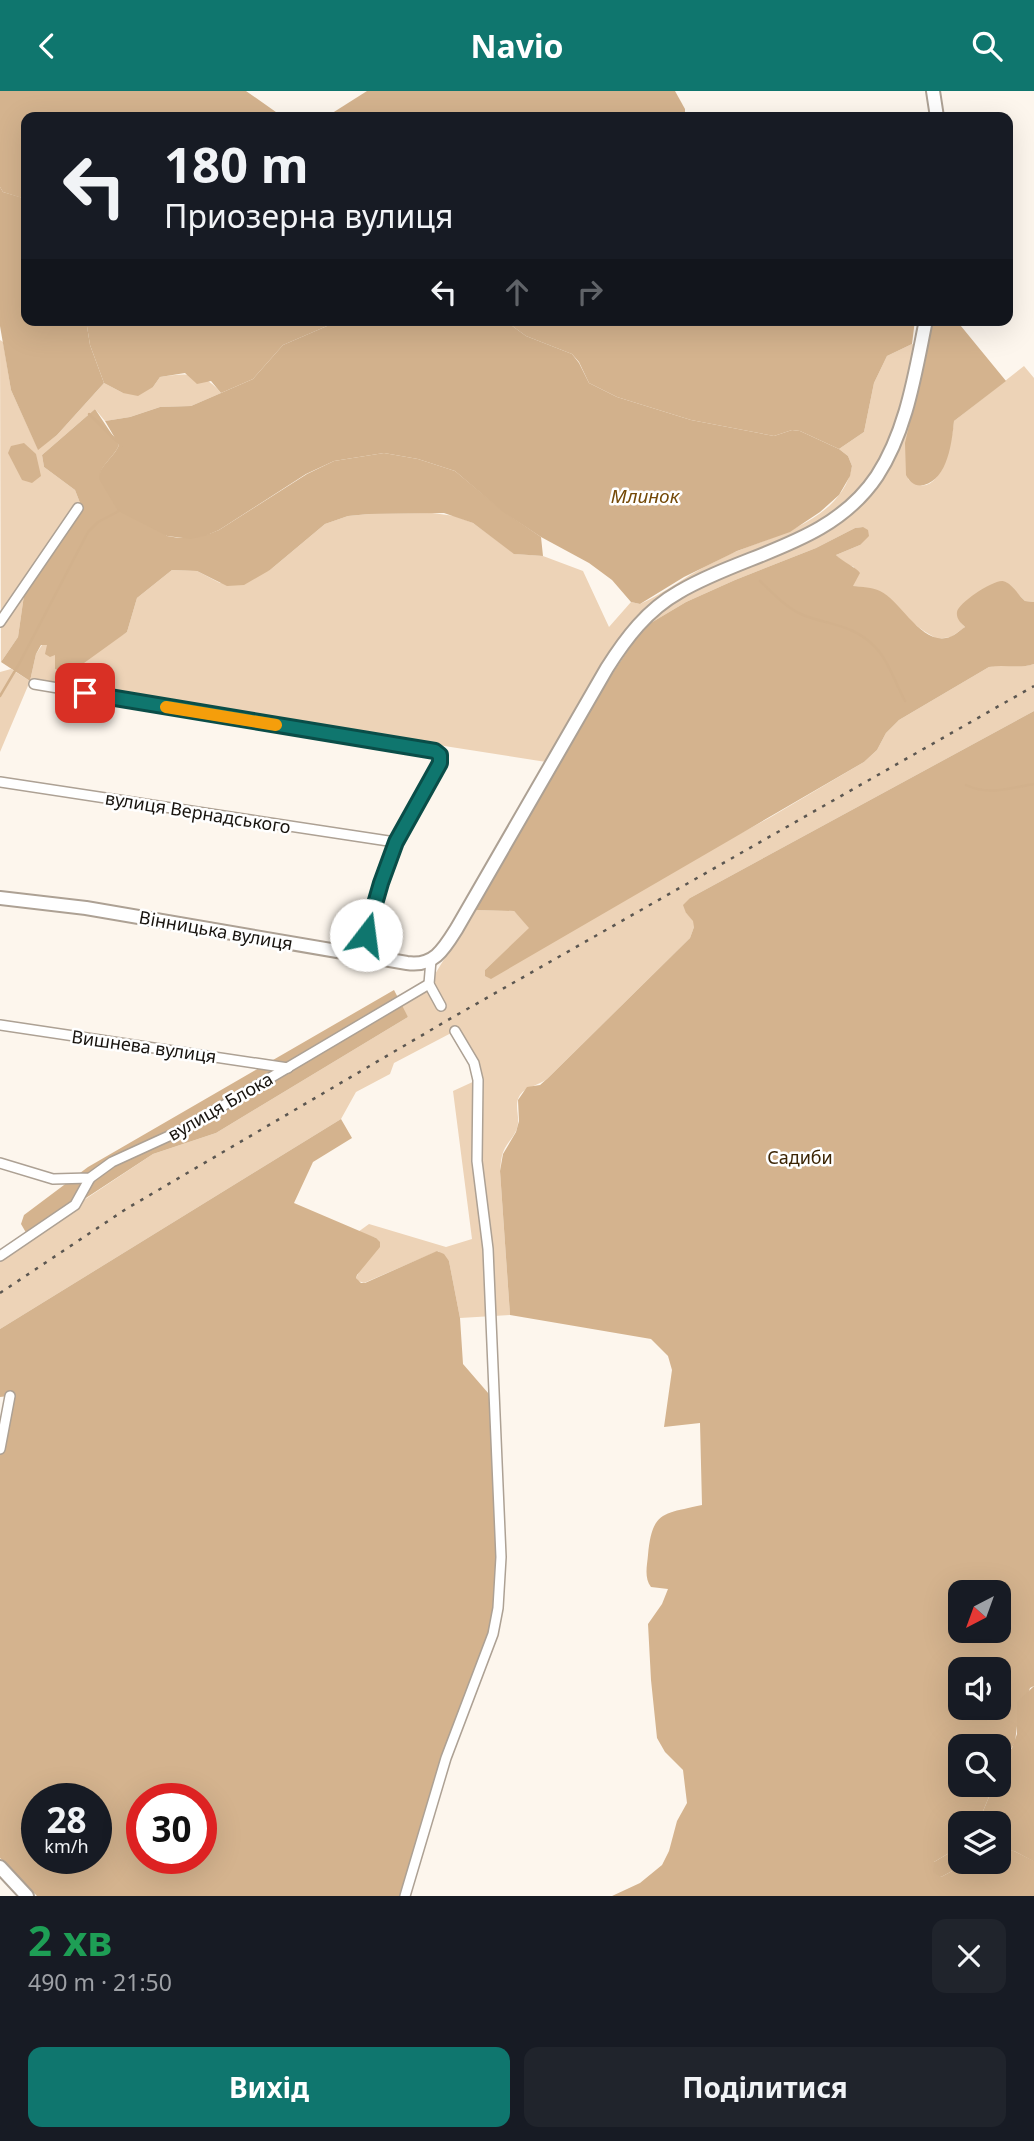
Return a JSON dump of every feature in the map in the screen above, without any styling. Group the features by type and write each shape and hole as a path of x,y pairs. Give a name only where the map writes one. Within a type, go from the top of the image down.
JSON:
{"street":[{"path":"933,91 936,112"},
{"path":"441,1006 429,984 431,960 457,928 574,723 636,626 659,605 690,586 813,534 845,512 870,486 885,463 902,425 925,326"},
{"path":"0,622 78,508"},
{"path":"34,684 435,751 440,755 440,763 396,842 381,883 361,955"},
{"name":"вулиця Вернадського","path":"0,782 396,842"},
{"name":"Вінницька вулиця","path":"0,898 86,908 418,964 431,960"},
{"name":"вулиця Блока","path":"90,1178 112,1162 182,1130 429,984"},
{"name":"Вишнева вулиця","path":"0,1025 288,1067"},
{"path":"405,1896 446,1758 493,1634 500,1584 488,1249 477,1161 478,1080 474,1063 455,1031"},
{"path":"0,1163 53,1179 90,1178"},
{"path":"0,1256 75,1205 90,1178"},
{"path":"0,1449 10,1396"},
{"path":"0,1867 27,1896"}],"shaded area":[{"path":"0,340 3,342 11,390 38,449 57,435 104,383 123,393 153,387 160,377 194,375 208,381 221,393 191,406 160,407 130,417 105,421 95,409 42,455 44,467 75,490 82,508 25,588 18,637 1,662"},
{"path":"912,344 927,347 908,479 919,485 928,484 942,468 954,421 1024,366 1034,378 1034,602 1025,601 1002,581 961,623 965,627 951,637 937,639 916,625 881,594 852,586 854,567 836,555 860,545 863,527 855,528 816,548 686,602 649,624 617,665 559,764 30,681 36,654 42,645 47,644 55,655 56,669 62,672 127,632 137,598 172,570 197,571 220,583 270,570 325,524 348,516 369,514 432,513 455,516 473,523 515,554 543,556 583,571 609,627 631,602 640,604 657,596 727,556 791,530 823,511 846,484 852,466 848,456 839,449 864,432 874,383 887,356"},
{"path":"1034,664 1034,711 690,898 686,913 694,921 694,927 690,938 548,1078 520,1095 517,1127 504,1151 500,1171 510,1315 460,1318 449,1261 438,1251 364,1283 356,1278 376,1238 358,1232 369,1224 446,1247 472,1239 453,1091 477,1080 455,1031 394,1063 390,1074 356,1092 341,1119 0,1329 0,1256 153,1154 216,1133 408,1017 398,1003 429,984 474,910 514,911 530,928 485,970 769,818 864,762 877,750 886,733 899,720 989,667"},
{"path":"11,669 30,681 0,752 0,672"}],"green space":[{"path":"0,91 246,91 276,112 21,112 21,198 3,192 0,187"},
{"path":"367,91 675,91 685,109 685,112 334,112"},
{"path":"87,326 327,326 283,345 253,379 221,393 211,381 197,384 185,373 160,377 153,387 138,396 123,393 104,383 90,345"},
{"path":"512,326 914,326 912,344 887,356 874,383 864,432 839,449 800,431 792,430 774,436 691,420 617,397 589,383 572,354 526,336"},
{"path":"932,326 961,326 1006,381 954,421 944,467 932,481 915,485 906,475 905,443"},
{"path":"95,409 119,445 104,466 100,479 167,536 187,538 212,533 307,474 334,461 384,453 418,459 455,471 503,511 541,537 543,556 514,554 473,523 444,513 348,516 325,524 270,570 244,585 227,586 197,571 172,570 137,598 127,632 84,663 62,672 55,669 55,655 50,657 45,654 47,645 41,645 36,654 30,681 1,662 18,637 25,588 82,508 75,490 44,467 42,455"},
{"path":"24,443 36,454 41,476 32,483 22,480 8,453 11,446"},
{"path":"863,527 868,530 869,536 860,545 836,555 860,573 853,586 880,591 919,628 937,638 946,638 965,627 957,614 963,603 998,581 1006,582 1025,601 1034,602 1034,664 989,667 899,720 886,733 877,750 864,762 491,979 485,976 485,970 529,928 514,911 474,910 608,680 637,637 649,624 686,602 816,548 855,528"},
{"name":"Садиби","path":"1034,711 1034,1686 1030,1688 1011,1749 1011,1734 948,1734 948,1797 989,1797 983,1811 948,1811 948,1854 934,1862 941,1877 948,1873 1011,1874 1011,1851 1014,1851 1034,1861 1034,1896 612,1896 640,1883 662,1865 669,1851 677,1821 687,1803 683,1770 665,1752 657,1738 651,1680 648,1624 662,1604 668,1589 651,1587 646,1572 650,1541 657,1522 669,1513 702,1505 700,1423 664,1427 672,1370 668,1356 651,1339 510,1315 500,1171 503,1154 519,1121 518,1100 527,1087 540,1085 548,1078 690,938 693,921 683,905 690,898"},
{"path":"394,990 408,1017 216,1133 153,1154 28,1236 21,1224 24,1215 88,1167"},
{"path":"341,1119 352,1138 313,1162 294,1203 380,1242 380,1247 357,1275 356,1278 361,1283 437,1251 444,1254 449,1261 460,1318 463,1364 495,1401 501,1557 496,1623 460,1718 405,1896 37,1896 0,1858 0,1449 9,1396 0,1397 0,1329"}],"water":[{"path":"0,187 3,192 21,197 21,326 87,326 90,345 104,383 57,435 38,450 11,390 0,326"},
{"name":"Млинок","path":"327,326 512,326 526,336 572,354 589,383 617,397 691,420 774,436 792,430 800,431 848,456 852,466 850,476 839,495 820,512 790,532 737,551 684,577 640,604 631,602 612,580 589,563 541,537 503,512 455,471 418,459 384,453 334,461 306,474 219,530 191,539 167,536 118,511 99,479 101,470 119,445 105,421 130,417 160,407 191,406 253,379 283,345"},
{"path":"1034,1686 1034,1861 1011,1851 1011,1811 983,1811 989,1797 1011,1797 1011,1749 1017,1734 1017,1702"},
{"path":"948,1854 948,1873 941,1877 933,1872 934,1862"}],"waterway":[{"path":"89,414 122,446"},
{"path":"0,696 88,532 98,522 119,511"},
{"path":"760,581 797,612 864,637 887,663 905,701"},
{"path":"966,785 991,791 1034,784"}],"railway":[{"path":"0,1293 126,1209 448,1020 1034,686"}],"slow traffic":[{"path":"166,707 276,725"}],"route":[{"path":"85,693 435,751 440,755 440,763 396,842 366,935"}]}
